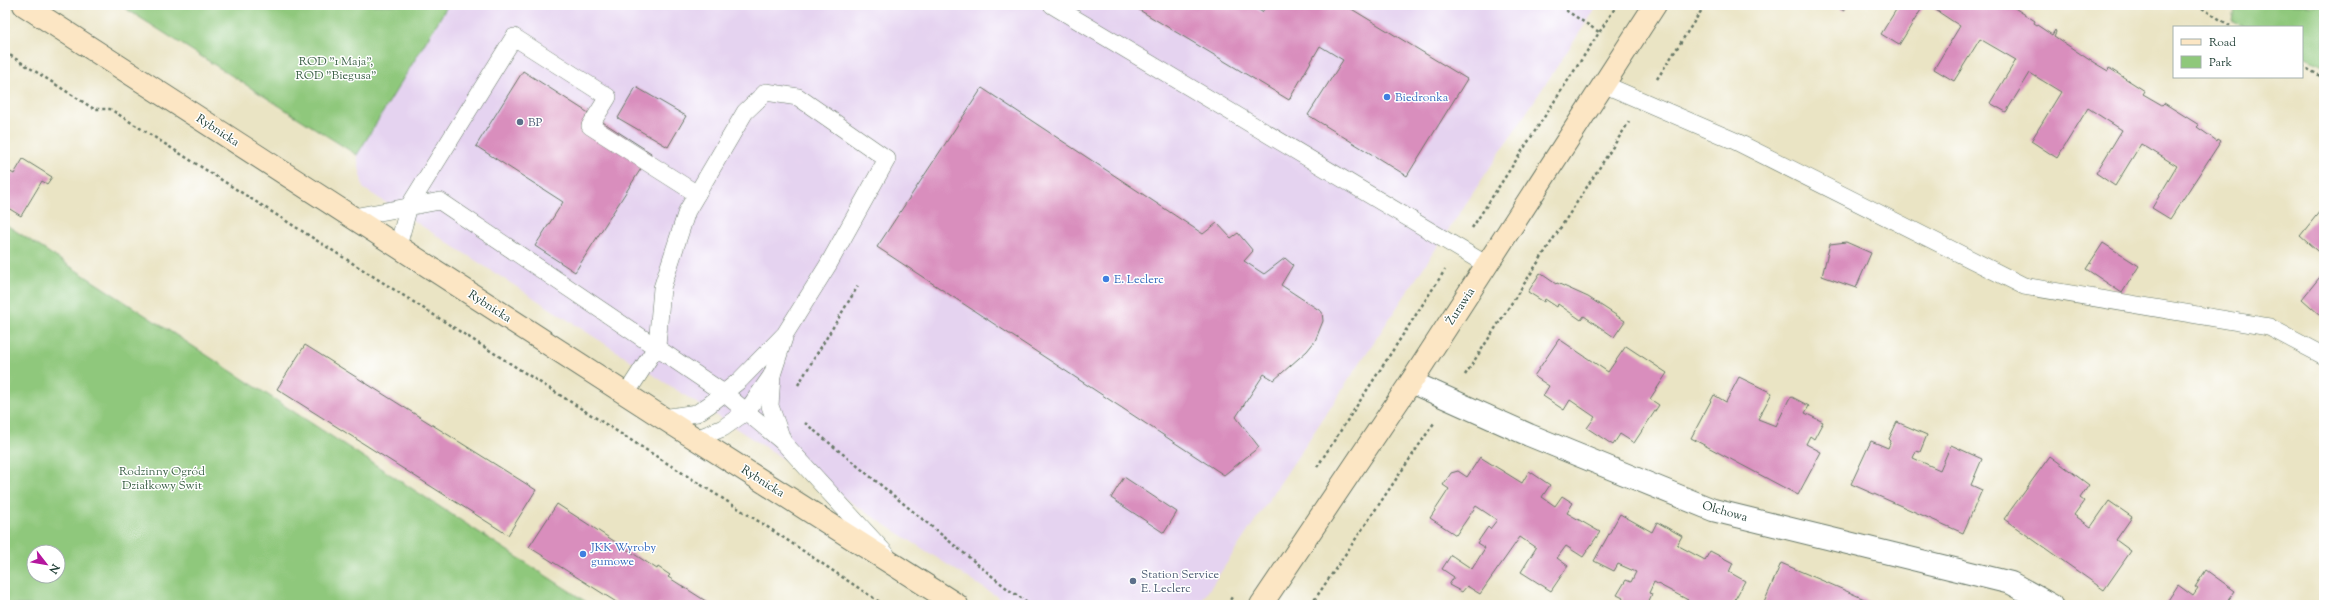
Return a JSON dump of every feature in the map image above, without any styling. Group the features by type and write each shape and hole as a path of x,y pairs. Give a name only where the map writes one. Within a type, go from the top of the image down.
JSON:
{"main road":[{"name":"Rybnicka","path":"24,5 663,418 897,565 957,605"},
{"name":"Żurawia","path":"1261,605 1411,382 1655,5"}],"street":[{"name":"Olchowa","path":"1411,382 1529,435 1713,510 2011,583 2051,605"}],"lane":[{"path":"1052,5 1487,265"},
{"path":"398,246 409,206 514,37 608,97 590,126 697,194"},
{"path":"1603,84 1735,141 2024,286 2269,327 2324,356"},
{"path":"626,394 656,346 662,288 687,211 745,112 766,92 798,98 887,160 828,265 785,334 725,394 697,413 663,418"},
{"path":"353,217 440,201 656,346 747,411 783,442 897,565"},
{"path":"783,442 770,406 772,375 785,334"},
{"path":"696,439 723,428 747,411 772,375"}],"path":[{"path":"1571,5 1567,11 1600,32"},
{"path":"1314,471 1617,5"},
{"path":"1656,80 1705,5"},
{"path":"2197,5 2230,26"},
{"path":"5,52 94,109 110,109 117,113 769,528 884,605"},
{"path":"2303,67 2324,78"},
{"path":"1463,379 1631,118"},
{"path":"797,386 858,286"},
{"path":"802,420 1009,590 1032,605"},
{"path":"1311,605 1435,422"},
{"path":"1227,605 1236,592"}],"shaded area":[{"path":"448,5 1598,5 1199,605 1010,605 363,188 357,155"}],"green space":[{"name":"ROD \"1 Maja\", ROD \"Biegusa\"","path":"120,5 448,5 357,155"},
{"path":"2235,5 2324,5 2324,67 2303,56 2303,26 2243,26 2232,20"},
{"name":"Rodzinny Ogród Działkowy Świt","path":"5,224 591,605 5,605"}],"building":[{"name":"Biedronka","path":"1131,5 1250,5 1262,12 1267,5 1345,5 1467,79 1407,176 1308,115 1343,60 1320,46 1289,100"},
{"path":"1834,5 1848,5 1844,11"},
{"path":"1899,5 1924,5 1899,45 1881,34"},
{"path":"1928,5 2010,5 2035,21 2034,23 2052,35 2055,30 2056,32 2054,36 2088,59 2108,71 2109,68 2145,91 2143,94 2162,105 2164,103 2199,125 2197,127 2217,141 2218,139 2221,141 2170,219 2152,208 2177,166 2141,144 2115,186 2096,173 2122,130 2088,108 2057,158 2031,141 2061,92 2030,73 2006,112 1990,103 2016,60 1980,39 1954,81 1934,69 1960,26"},
{"path":"523,71 651,153 575,272 535,246 563,202 476,146"},
{"path":"636,87 686,116 668,147 618,118"},
{"name":"E. Leclerc","path":"982,88 1203,234 1217,223 1231,238 1238,233 1253,251 1244,261 1264,274 1285,258 1293,265 1281,285 1322,312 1323,321 1315,341 1307,351 1274,380 1264,374 1236,417 1259,447 1224,475 877,247"},
{"path":"23,159 52,177 47,184 42,181 21,216 5,206 5,169 14,174"},
{"path":"2324,206 2324,257 2300,236"},
{"path":"1846,242 1871,253 1856,288 1822,276 1830,244"},
{"path":"2103,243 2139,266 2122,293 2086,269"},
{"path":"2324,272 2324,311 2320,315 2302,299"},
{"path":"1540,273 1556,284 1557,283 1588,297 1625,321 1614,337 1584,316 1581,320 1558,304 1557,307 1545,299 1544,302 1528,292"},
{"path":"1559,339 1608,372 1626,346 1667,373 1650,399 1659,405 1634,443 1620,434 1613,445 1587,428 1595,417 1570,400 1564,410 1543,396 1549,386 1534,376"},
{"path":"305,345 536,490 508,535 277,389"},
{"path":"1739,377 1772,393 1758,419 1776,426 1789,399 1792,397 1809,406 1805,413 1823,422 1814,439 1810,436 1806,444 1821,452 1798,495 1691,438 1714,395 1726,402"},
{"path":"1897,422 1927,435 1920,452 1916,451 1913,458 1940,470 1951,445 1982,459 1971,485 1982,490 1963,533 1851,484 1871,441 1888,448 1891,441 1889,439"},
{"path":"2050,456 2089,485 2080,498 2084,501 2074,515 2091,527 2109,501 2132,517 2116,540 2131,551 2104,590 2004,519"},
{"path":"1480,457 1522,483 1529,471 1550,485 1542,497 1555,506 1562,496 1573,503 1567,513 1600,532 1583,557 1566,546 1557,558 1568,566 1551,591 1521,572 1536,548 1520,537 1480,594 1467,586 1462,592 1449,585 1454,577 1442,569 1451,555 1472,569 1485,548 1477,543 1488,527 1490,529 1497,520 1476,506 1456,535 1430,518 1449,489 1443,485 1451,473 1458,471 1467,477"},
{"path":"1124,477 1177,512 1164,533 1111,498"},
{"path":"557,504 657,569 658,567 670,575 668,577 712,605 621,605 529,547"},
{"path":"1620,514 1652,532 1657,522 1682,536 1677,545 1705,560 1710,551 1733,563 1729,572 1745,581 1732,605 1685,605 1688,600 1654,582 1649,593 1652,594 1647,605 1620,605 1623,598 1617,595 1626,580 1631,582 1636,572 1618,564 1614,571 1594,561"},
{"path":"1781,563 1828,583 1878,605 1763,605"},
{"path":"2206,570 2235,591 2225,605 2165,605 2178,585 2193,596 2198,589 2195,587"}],"place":[{"name":"Biedronka","path":"1387,97"},
{"name":"BP","path":"520,122"},
{"name":"E. Leclerc","path":"1106,279"},
{"name":"JKK Wyroby gumowe","path":"583,554"},
{"name":"Station Service E. Leclerc","path":"1133,581"}]}
